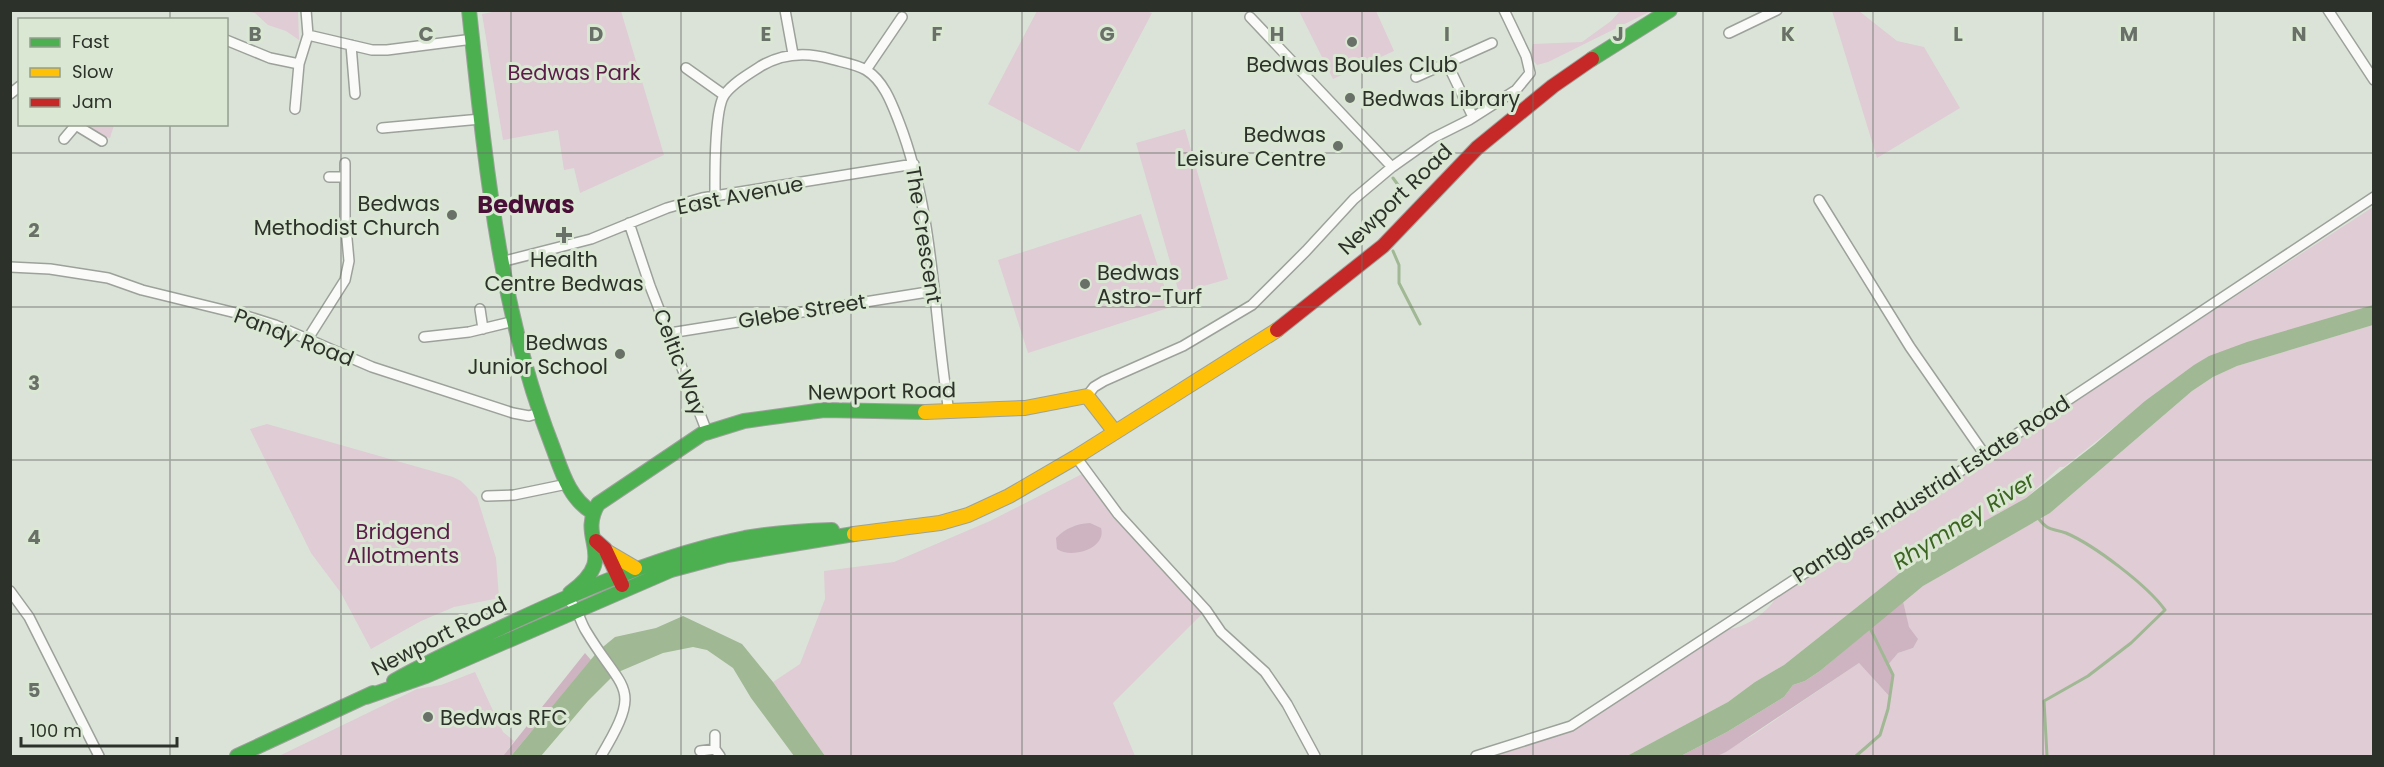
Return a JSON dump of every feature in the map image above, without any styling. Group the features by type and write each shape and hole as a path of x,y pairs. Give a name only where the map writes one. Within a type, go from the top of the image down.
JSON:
{"main road":[{"path":"469,10 490,200 515,321 539,413 567,484 579,504 592,512 590,524 616,584"},
{"name":"Newport Road","path":"366,697 422,665 564,597 701,561 880,530 940,523 968,515 1019,491 1284,326 1383,246 1486,141 1554,86 1619,41 1670,10"},
{"path":"1087,396 1115,432"},
{"name":"Newport Road","path":"592,512 603,501 707,432 744,421 824,410 949,412 1038,407 1087,396"},
{"name":"Newport Road","path":"366,697 426,676 577,610 616,584 635,568 690,550 753,536 810,530 880,530"},
{"path":"599,548 635,568"},
{"path":"564,597 589,577 599,548"},
{"path":"237,756 366,697"}],"street":[{"path":"295,109 298,64 308,35 306,10"},
{"path":"785,10 793,54"},
{"name":"Newport Road","path":"1087,396 1094,387 1104,381 1183,346 1252,305 1354,199 1392,167 1433,138 1473,117 1516,90 1530,73 1526,56 1504,10"},
{"path":"1730,33 1777,10"},
{"path":"2328,10 2373,80"},
{"path":"1250,17 1392,167"},
{"path":"715,196 719,116 724,95 746,75 773,60 793,54 825,57 866,70 902,18"},
{"path":"308,35 372,50 473,39"},
{"path":"228,41 270,58 298,64"},
{"path":"1416,77 1492,43"},
{"path":"351,45 355,94"},
{"path":"1447,63 1473,117"},
{"path":"686,68 724,95"},
{"name":"The Crescent","path":"866,70 890,98 914,164 929,237 949,412"},
{"path":"382,128 481,119"},
{"path":"64,140 73,126"},
{"path":"76,126 102,141"},
{"path":"307,340 345,280 349,261 345,217 345,163"},
{"name":"East Avenue","path":"501,262 570,245 668,208 715,196 914,164"},
{"path":"330,177 345,177"},
{"name":"Pantglas Industrial Estate Road","path":"1476,756 1570,726 1985,455 2373,197"},
{"path":"1819,200 1910,347 1985,455"},
{"name":"Celtic Way","path":"629,223 650,286 707,432"},
{"name":"Pandy Road","path":"10,267 50,269 108,278 142,290 240,314 275,325 372,367 474,401 529,416 539,413"},
{"name":"Glebe Street","path":"670,333 934,291"},
{"path":"480,309 483,329"},
{"path":"424,337 483,329 515,321"},
{"path":"1076,457 1118,514 1206,610 1221,632 1265,672 1287,704 1315,756"},
{"path":"487,496 514,495 567,484"},
{"path":"10,591 32,623 99,756"},
{"path":"564,597 574,604 585,629 598,651 616,673 625,694 624,710 601,756"},
{"path":"700,751 717,753 716,735"}],"green space":[{"name":"Bedwas Park","path":"504,10 621,11 664,155 580,193 574,168 564,170 558,130 503,140 482,14"},
{"path":"245,11 298,11 299,40 286,31 268,25 255,13"},
{"path":"1037,11 1146,11 1152,13 1079,152 988,104"},
{"name":"Bedwas Boules Club","path":"1299,11 1376,11 1394,51 1333,79"},
{"path":"1620,11 1651,11 1548,62 1537,65 1533,60 1531,53 1533,44 1582,42 1611,21"},
{"path":"1832,11 1859,11 1897,41 1924,47 1960,108 1877,158"},
{"path":"88,126 114,126 110,138"},
{"path":"1185,129 1228,279 1179,293 1136,143"},
{"path":"2373,207 2373,305 2327,320 2172,381 2064,467 2060,467 2026,498 1905,569 1784,665 1755,682 1728,702 1627,756 1497,756 1566,731 1725,629 1740,626 1756,618 1769,607 1778,594"},
{"name":"Bedwas Astro-Turf","path":"1141,214 1171,307 1028,353 998,260"},
{"path":"2373,325 2373,756 1717,756 1753,735 1859,663 1889,696 1887,666 1898,653 1913,648 1903,601 1962,562 2050,513 2192,391 2213,377 2237,366"},
{"name":"Bridgend Allotments","path":"267,424 461,481 477,497 496,558 499,598 454,607 421,621 371,649 341,593 311,553 250,429"},
{"path":"1086,472 1206,610 1113,703 1135,756 825,756 773,682 800,664 825,599 824,571 894,562 990,521"},
{"name":"Bedwas RFC","path":"475,672 503,732 514,741 503,756 279,756 417,689 441,685"}],"shaded area":[{"path":"2373,305 2373,325 2237,366 2213,377 2192,391 2050,513 1923,586 1820,671 1805,681 1793,685 1784,697 1727,732 1681,756 1627,756 1728,702 1755,682 1784,665 1905,569 2026,498 2094,445 2145,401 2194,365 2209,356 2247,342"},
{"path":"1090,523 1101,528 1099,542 1093,547 1071,553 1057,549 1056,538 1072,527"},
{"path":"1903,601 1909,627 1918,639 1913,648 1898,653 1887,666 1893,675 1890,697 1859,663 1726,752 1717,756 1681,756 1727,732 1784,697 1793,685 1805,681 1820,671"},
{"path":"683,616 742,644 773,682 825,756 794,756 751,698 733,668 707,650 693,647 663,653 616,673 588,701 541,756 511,756 598,651 615,637 656,628"},
{"path":"585,653 591,660 511,756 503,756"}],"waterway":[{"path":"1393,178 1401,189 1399,200"},
{"path":"1393,251 1399,265 1399,283 1420,324"},
{"path":"2039,519 2049,528 2066,533 2105,556 2146,589 2165,610 2131,643 2088,676 2044,701 2047,756"},
{"path":"1856,756 1880,735 1888,709 1893,675 1870,628"}],"traffic: fast":[{"path":"469,10 496,232 519,341 534,395 563,475 577,499 592,512"},
{"path":"1592,59 1670,10"},
{"path":"570,593 585,580 593,569 595,548 592,528 598,504 702,434 744,421 824,410 925,412"},
{"path":"394,681 453,650 541,609 656,562 745,538 832,530"},
{"path":"366,697 426,676 671,570 727,555 854,534"},
{"path":"237,756 373,693"}],"traffic: slow":[{"path":"854,534 940,523 968,515 1009,496 1076,457 1277,330"},
{"path":"925,412 1025,408 1087,396 1115,432"},
{"path":"606,551 635,568"}],"traffic: jam":[{"path":"1277,330 1383,246 1477,148 1553,86 1592,59"},
{"path":"596,541 605,549 622,585"}],"place":[{"name":"Bedwas Boules Club","path":"1352,42"},
{"name":"Bedwas Library","path":"1350,98"},
{"name":"Bedwas Leisure Centre","path":"1338,146"},
{"name":"Bedwas Methodist Church","path":"452,215"},
{"name":"Health Centre Bedwas","path":"564,235"},
{"name":"Bedwas Astro-Turf","path":"1085,284"},
{"name":"Bedwas Junior School","path":"620,354"},
{"name":"Bedwas RFC","path":"428,717"}],"district":[{"name":"Bedwas","path":"526,204"}],"water label":[{"name":"Rhymney River","path":"1964,521"}]}
